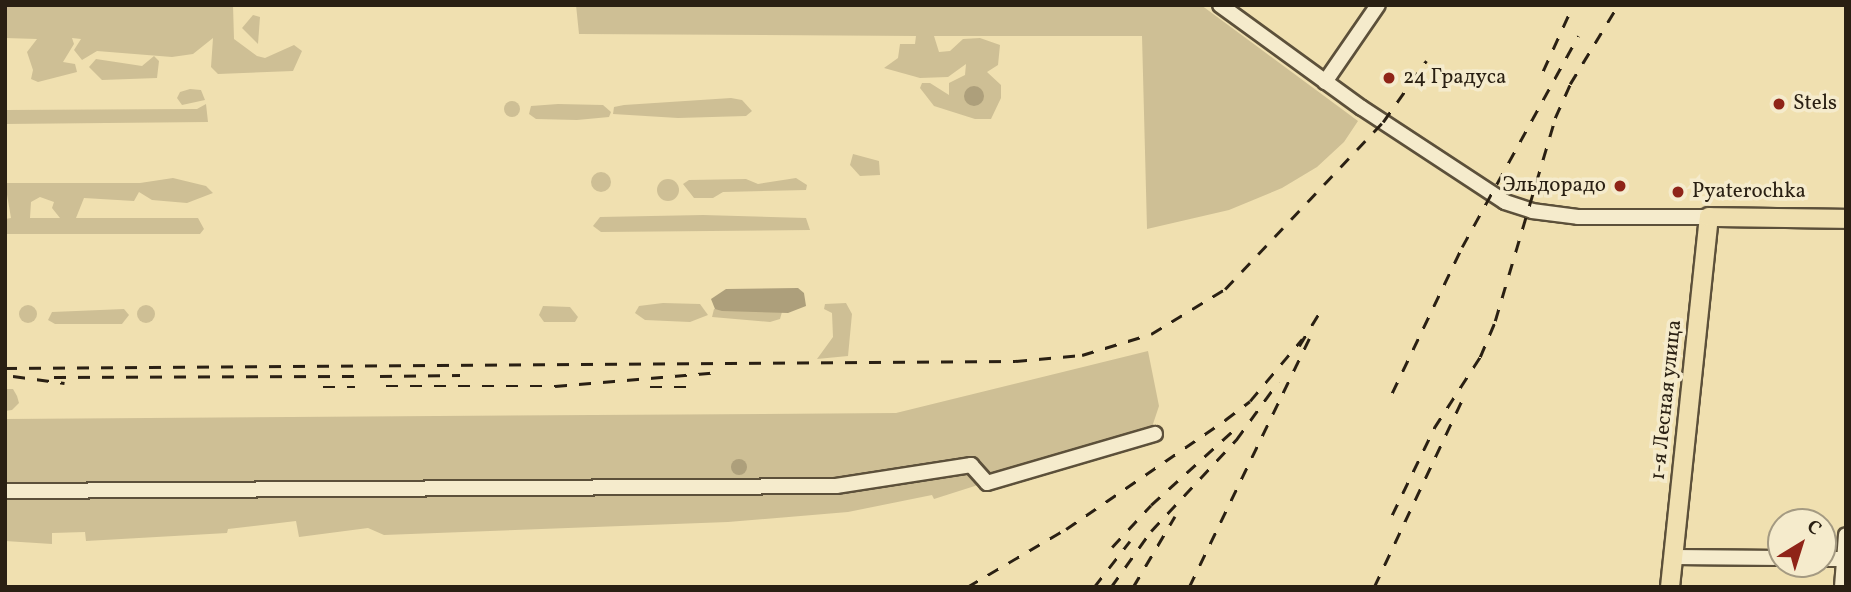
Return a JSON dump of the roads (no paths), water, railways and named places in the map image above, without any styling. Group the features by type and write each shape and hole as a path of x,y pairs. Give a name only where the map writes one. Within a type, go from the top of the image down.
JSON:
{"main road":[{"path":"1709,217 1846,219"},
{"name":"1-я Лесная улица","path":"1670,587 1709,217"}],"street":[{"path":"1220,5 1325,82 1481,188 1532,211 1578,217 1709,217"},
{"path":"1325,82 1378,5"},
{"path":"5,491 836,486 971,465 987,483 1155,434"},
{"path":"1842,587 1846,535"},
{"path":"1675,557 1767,558"}],"railway":[{"path":"1543,71 1573,5"},
{"path":"1392,515 1434,428 1480,357 1495,321 1555,118 1570,84 1618,5"},
{"path":"1392,393 1462,247 1578,36"},
{"path":"5,368 1015,361 1082,355 1151,334 1225,289 1383,122 1426,61"},
{"path":"1299,346 1321,310"},
{"path":"967,587 1066,529 1225,420 1250,401 1302,339"},
{"path":"1189,587 1309,339"},
{"path":"386,386 555,386 711,373"},
{"path":"380,376 460,375"},
{"path":"13,376 65,383"},
{"path":"54,377 355,376"},
{"path":"1111,587 1151,531 1236,440 1278,382"},
{"path":"323,387 355,387"},
{"path":"650,387 693,387"},
{"path":"1374,587 1465,394"},
{"path":"1112,547 1151,505 1238,426"},
{"path":"1133,587 1175,516"},
{"path":"1094,587 1130,541"}],"place":[{"name":"24 Градуса","path":"1389,78"},
{"name":"Stels","path":"1779,104"},
{"name":"Эльдорадо","path":"1620,186"},
{"name":"Pyaterochka","path":"1678,192"}]}
